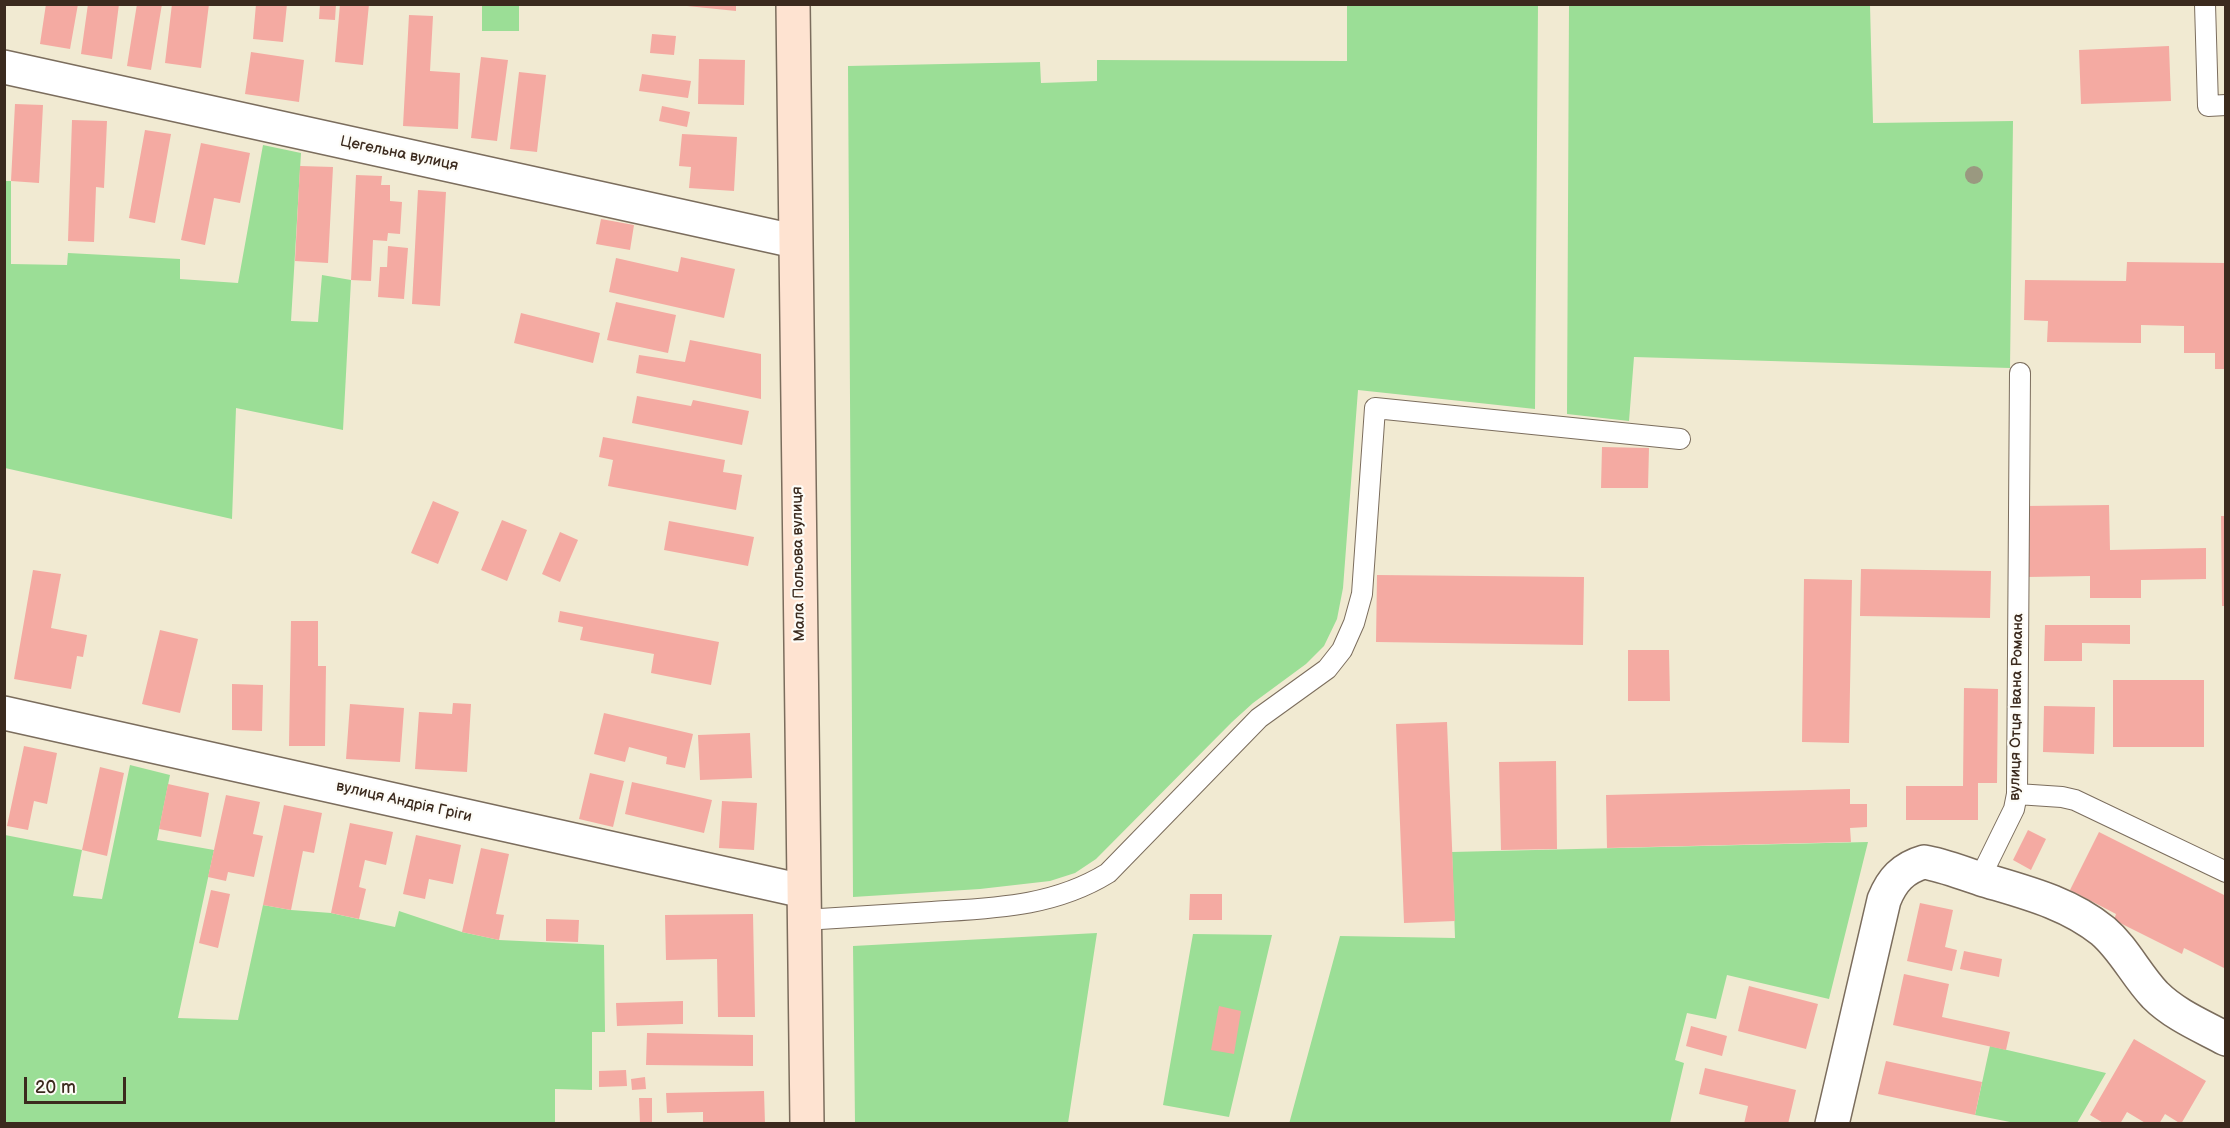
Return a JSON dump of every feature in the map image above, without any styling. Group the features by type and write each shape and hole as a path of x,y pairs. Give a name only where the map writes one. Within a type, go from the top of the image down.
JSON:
{"street":[{"name":"Мала Польова вулиця","path":"793,4 807,1124"},
{"name":"Цегельна вулиця","path":"4,67 795,241"},
{"name":"вулиця Андрія Гріги","path":"4,713 803,906"},
{"path":"1832,1124 1884,900 1889,886 1899,875 1910,866 1923,862 2054,901 2082,916 2104,932 2126,955 2156,996 2173,1010 2226,1039"}],"lane":[{"path":"2205,4 2208,106 2226,105"},
{"name":"вулиця Отця Івана Романа","path":"1980,878 2014,809 2017,794 2020,373"},
{"path":"803,906 1010,907 1047,900 1089,885 1116,866 1259,718 1320,674 1342,650 1354,623 1362,594 1375,408 1680,440"},
{"path":"2017,794 2075,800 2226,872"}],"green space":[{"path":"482,5 519,5 519,31 482,31"},
{"path":"1347,5 1538,5 1535,409 1358,390 1343,588 1337,619 1324,646 1306,664 1253,703 1232,722 1096,859 1075,873 1050,881 980,889 853,897 848,66 1040,62 1041,83 1097,81 1097,60 1347,61"},
{"path":"1569,5 1870,5 1873,123 2013,121 2010,368 1634,357 1629,421 1567,414"},
{"path":"263,145 301,153 291,321 318,322 322,275 351,280 343,430 236,408 232,519 5,468 4,181 11,181 11,264 67,265 68,253 180,259 180,279 238,283"},
{"path":"130,765 170,775 157,840 214,850 178,1018 238,1020 263,905 331,913 395,927 399,911 462,932 499,940 604,945 605,1032 592,1032 592,1090 555,1089 555,1123 5,1124 5,835 82,850 73,896 102,899"},
{"path":"1868,842 1829,999 1727,975 1716,1019 1687,1013 1675,1060 1684,1063 1670,1123 1289,1124 1340,936 1455,938 1452,852"},
{"path":"1097,933 1068,1123 855,1123 853,946"},
{"path":"1193,934 1272,935 1229,1117 1163,1105"},
{"path":"1990,1046 2106,1073 2077,1123 2015,1123 1975,1115"}],"building":[{"path":"46,4 78,4 70,49 40,44"},
{"path":"88,4 119,4 112,59 81,54"},
{"path":"137,4 162,4 151,70 127,66"},
{"path":"172,4 209,4 201,68 165,63"},
{"path":"256,4 287,4 283,42 253,39"},
{"path":"320,4 336,4 335,20 319,19"},
{"path":"340,4 369,4 363,65 335,62"},
{"path":"687,4 736,4 736,11 687,6"},
{"path":"409,15 433,16 430,71 460,73 458,129 403,126"},
{"path":"652,34 676,36 674,55 650,53"},
{"path":"2169,46 2171,101 2081,104 2079,50"},
{"path":"251,52 304,60 299,102 245,94"},
{"path":"481,57 508,60 497,141 471,138"},
{"path":"699,59 745,60 744,105 698,104"},
{"path":"519,72 546,75 537,152 510,149"},
{"path":"642,74 691,81 688,98 639,91"},
{"path":"15,104 43,105 39,183 11,181"},
{"path":"662,106 690,112 687,127 659,121"},
{"path":"72,120 107,121 104,188 96,187 94,242 68,241"},
{"path":"145,130 171,134 155,223 129,218"},
{"path":"682,134 737,137 734,191 689,188 691,167 679,166"},
{"path":"201,143 250,153 240,203 214,198 205,245 181,240"},
{"path":"300,166 333,167 328,263 295,261"},
{"path":"356,175 382,176 381,185 390,185 390,201 402,202 400,234 388,233 387,241 373,240 371,281 351,280"},
{"path":"418,190 446,192 440,306 412,304"},
{"path":"601,219 634,225 630,250 596,244"},
{"path":"388,246 408,248 404,299 378,297 380,267 387,267"},
{"path":"681,257 735,269 724,318 609,292 616,258 678,272"},
{"path":"2127,262 2226,263 2226,369 2215,369 2215,353 2184,353 2184,326 2141,325 2141,343 2047,342 2048,321 2024,320 2025,280 2126,281"},
{"path":"616,302 676,315 668,353 607,340"},
{"path":"521,313 600,333 593,363 514,343"},
{"path":"690,340 761,354 761,399 636,373 639,355 685,362"},
{"path":"637,396 691,406 693,400 749,411 742,445 632,423"},
{"path":"603,437 725,460 723,472 742,475 736,510 608,486 613,460 599,457"},
{"path":"1602,447 1649,448 1648,488 1601,488"},
{"path":"433,501 459,512 438,564 411,553"},
{"path":"2109,505 2110,550 2206,548 2206,579 2141,580 2141,598 2090,598 2090,576 2027,577 2026,506"},
{"path":"2221,516 2226,516 2226,606 2222,606"},
{"path":"502,520 527,530 507,581 481,570"},
{"path":"669,521 754,537 748,566 664,550"},
{"path":"560,532 578,540 560,582 542,574"},
{"path":"1861,569 1991,571 1990,618 1860,616"},
{"path":"33,570 61,574 51,628 87,635 83,657 77,656 71,689 14,679"},
{"path":"1377,575 1584,577 1583,645 1376,642"},
{"path":"1804,579 1852,580 1849,743 1802,742"},
{"path":"560,611 719,642 711,685 651,673 654,654 580,640 583,627 558,622"},
{"path":"291,621 318,621 318,666 326,666 325,746 289,746"},
{"path":"2045,625 2130,625 2130,644 2082,643 2082,661 2044,661"},
{"path":"160,630 198,639 180,713 142,704"},
{"path":"1628,650 1669,650 1670,701 1628,701"},
{"path":"2113,680 2204,680 2204,747 2113,747"},
{"path":"232,684 263,685 262,731 232,730"},
{"path":"1964,688 1998,689 1997,783 1978,783 1978,820 1906,820 1906,786 1963,786"},
{"path":"453,703 471,704 467,772 415,769 419,712 452,714"},
{"path":"350,704 404,708 400,762 346,759"},
{"path":"2044,706 2095,707 2094,754 2043,752"},
{"path":"604,713 693,734 685,768 666,764 667,757 629,747 625,762 594,754"},
{"path":"1447,722 1455,921 1404,923 1396,724"},
{"path":"750,733 752,778 700,780 698,735"},
{"path":"24,746 57,753 47,804 34,801 28,830 7,826"},
{"path":"1556,761 1557,849 1501,850 1499,762"},
{"path":"100,767 124,773 107,856 82,850"},
{"path":"590,773 624,781 613,827 579,819"},
{"path":"632,782 712,800 704,833 625,814"},
{"path":"168,784 209,793 201,837 159,829"},
{"path":"1850,789 1850,804 1867,804 1867,827 1850,828 1851,842 1607,848 1606,795"},
{"path":"226,795 260,802 253,834 263,836 254,877 228,872 226,881 208,877"},
{"path":"722,801 757,803 754,850 719,848"},
{"path":"284,805 322,813 314,853 303,851 291,910 263,905"},
{"path":"350,823 393,832 386,865 365,860 359,887 366,889 359,919 331,913"},
{"path":"2028,830 2046,839 2031,870 2013,860"},
{"path":"2099,832 2226,896 2226,969 2184,948 2182,954 2114,920 2116,914 2070,890"},
{"path":"416,835 461,845 453,884 429,879 425,899 403,894"},
{"path":"481,848 509,854 496,914 504,915 499,940 462,932"},
{"path":"211,890 230,894 218,948 199,943"},
{"path":"1190,894 1222,894 1222,920 1189,920"},
{"path":"1920,903 1953,910 1945,947 1957,950 1952,971 1907,961"},
{"path":"753,914 755,1017 718,1017 717,959 666,960 665,915"},
{"path":"546,919 579,920 578,942 546,941"},
{"path":"1964,951 2002,959 1999,977 1960,969"},
{"path":"1904,974 1949,984 1942,1017 2010,1032 2006,1050 1893,1025"},
{"path":"1749,986 1818,1004 1806,1049 1738,1031"},
{"path":"683,1001 683,1024 617,1026 616,1003"},
{"path":"1219,1006 1241,1011 1234,1054 1211,1050"},
{"path":"1691,1026 1727,1036 1722,1056 1686,1046"},
{"path":"647,1033 753,1035 753,1066 646,1065"},
{"path":"2134,1039 2206,1081 2181,1124 2165,1114 2159,1124 2147,1124 2127,1112 2120,1124 2105,1124 2090,1115"},
{"path":"1886,1061 1982,1082 1975,1115 1878,1094"},
{"path":"1705,1068 1796,1090 1788,1124 1744,1124 1748,1106 1699,1094"},
{"path":"626,1070 627,1086 599,1087 599,1071"},
{"path":"645,1077 646,1089 632,1090 631,1079"},
{"path":"764,1091 765,1124 703,1124 703,1112 667,1113 666,1093"},
{"path":"639,1098 652,1098 652,1124 640,1124"}]}
